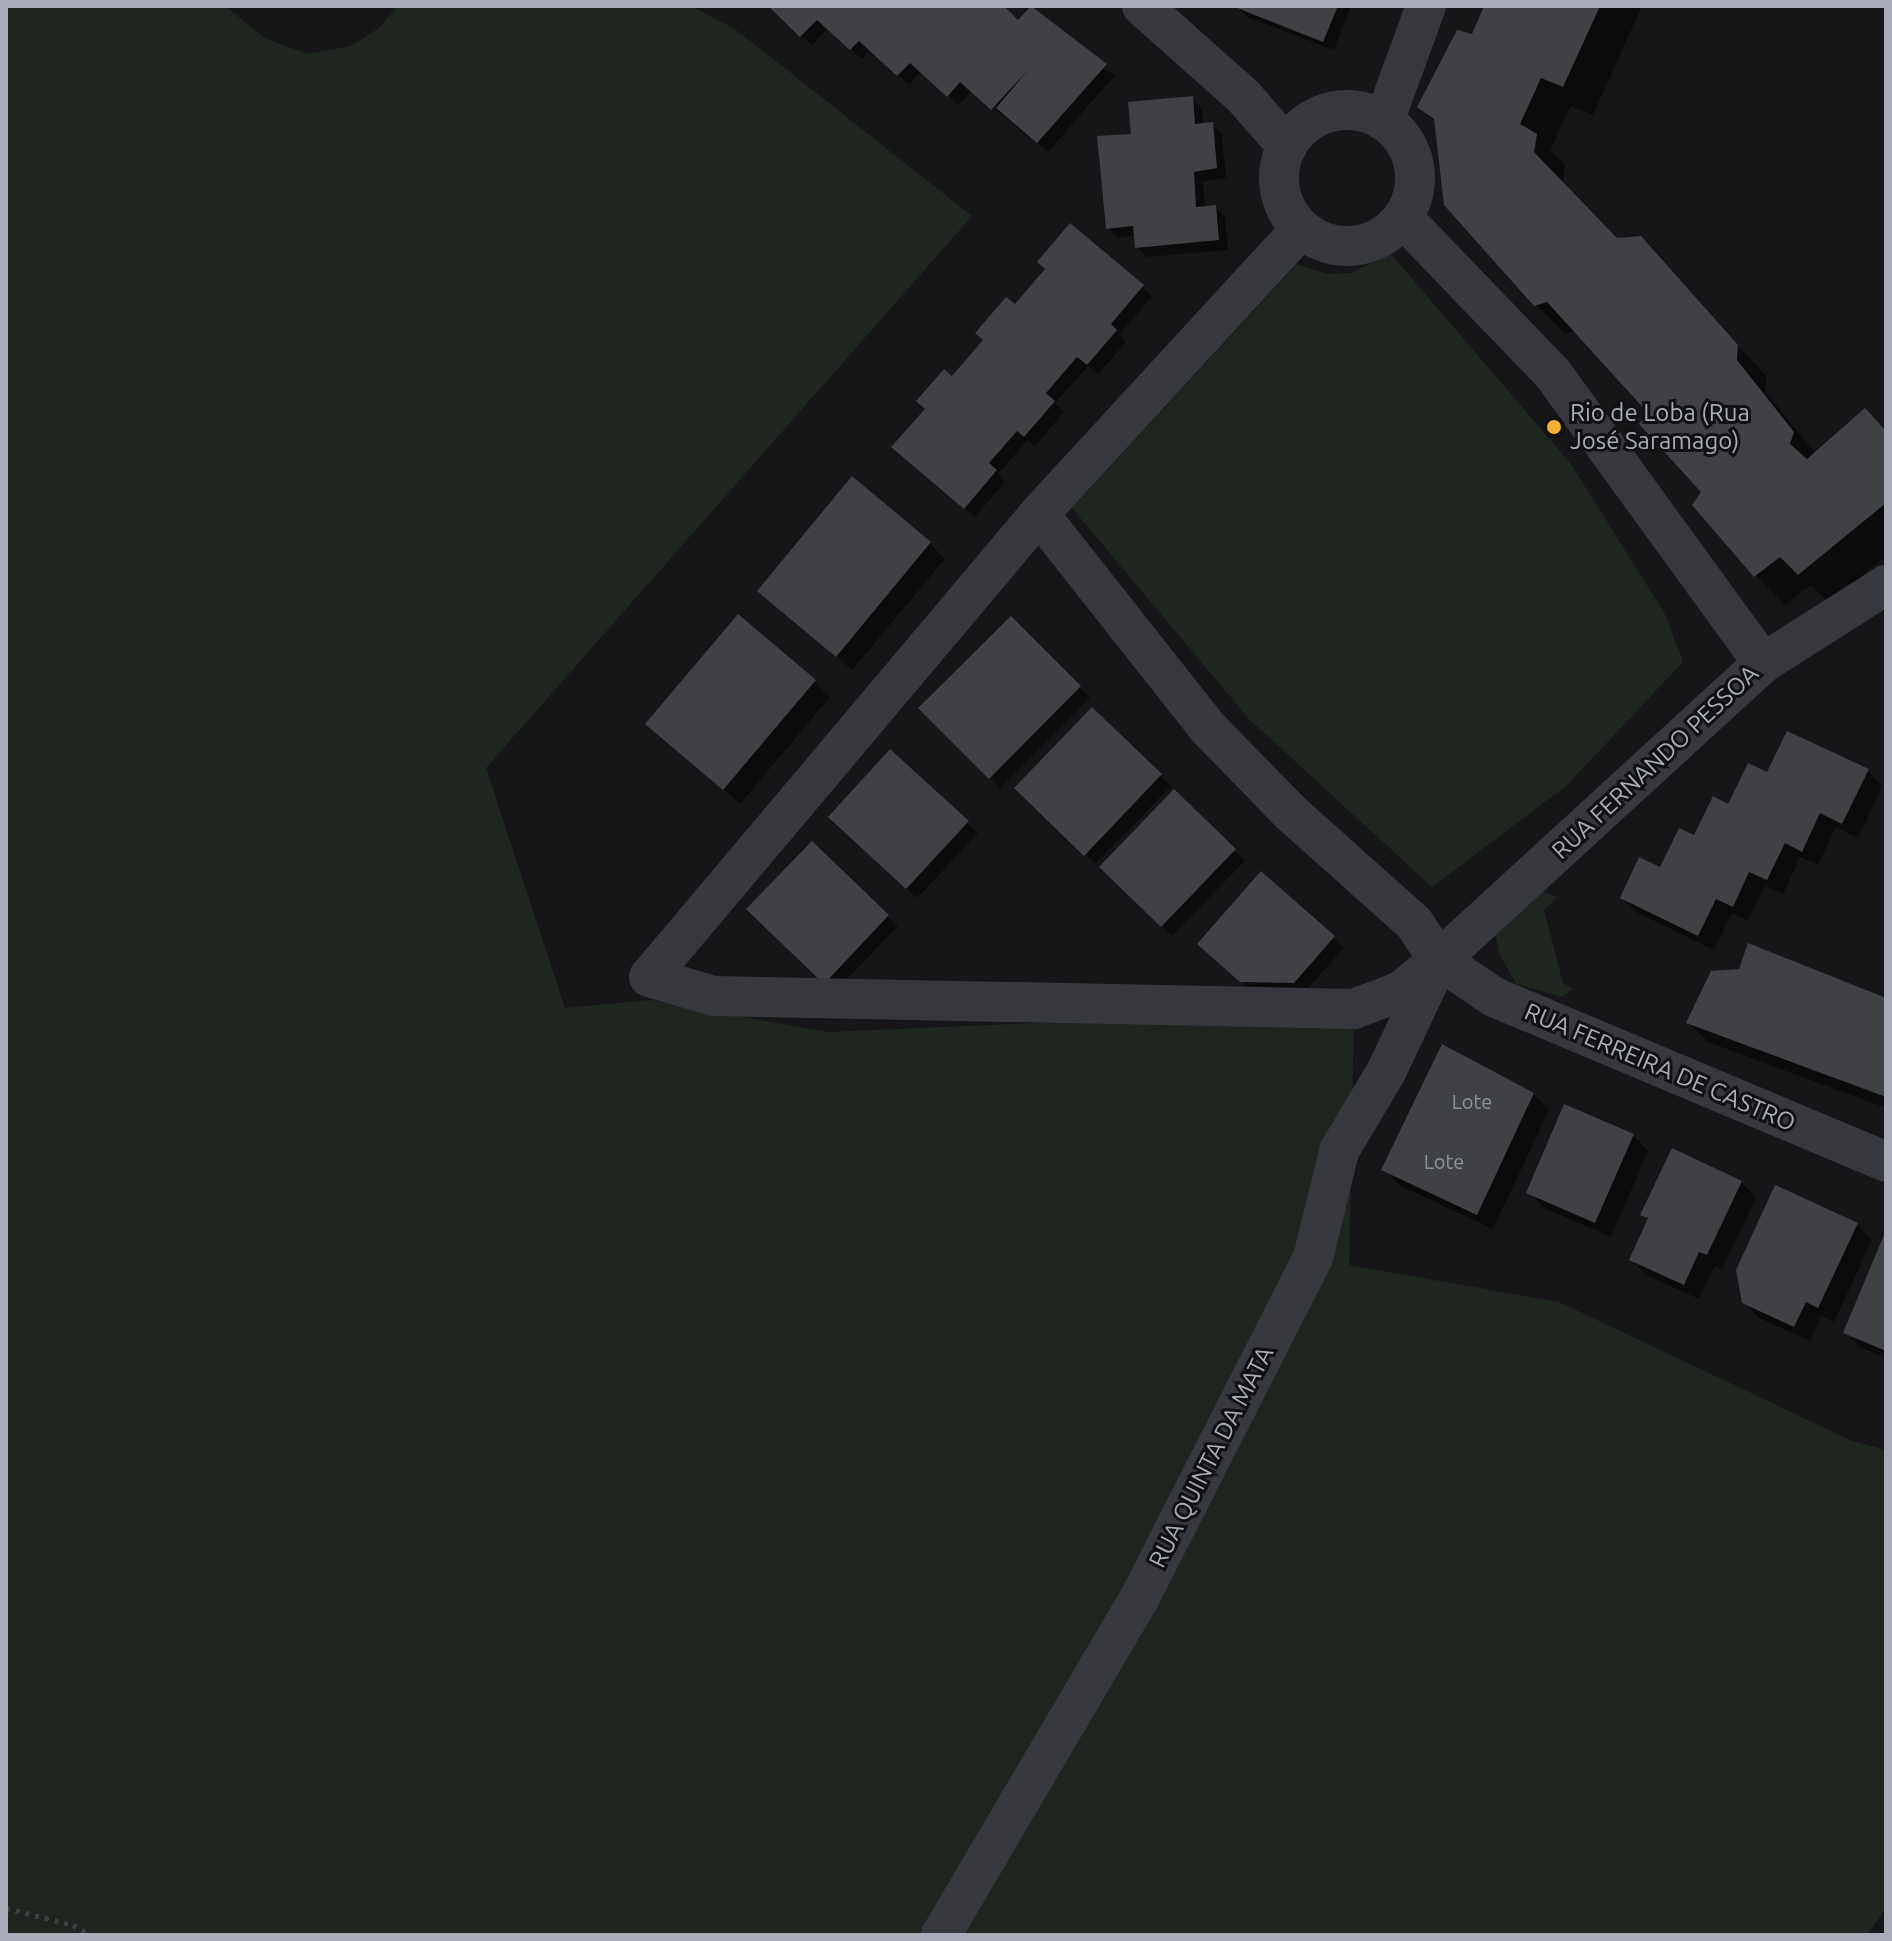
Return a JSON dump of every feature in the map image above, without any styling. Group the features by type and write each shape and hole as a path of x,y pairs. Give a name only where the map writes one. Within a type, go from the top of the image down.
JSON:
{"street":[{"path":"1142,6 1243,96 1287,146"},
{"path":"1384,121 1426,6"},
{"path":"1330,112 1367,113 1384,121 1412,155 1413,199 1403,218 1386,235 1342,247 1320,242 1301,229 1280,190 1287,146 1298,130 1330,112"},
{"path":"1403,218 1553,374 1763,663"},
{"path":"1301,229 1039,514 1209,729 1291,813 1414,923 1439,960"},
{"name":"RUA FERNANDO PESSOA","path":"1039,514 649,977 714,996 1354,1009 1401,991 1439,960 1763,663 1886,585"},
{"name":"RUA FERREIRA DE CASTRO","path":"1439,960 1494,997 1886,1162"},
{"name":"RUA QUINTA DA MATA","path":"941,1935 1138,1601 1313,1258 1339,1151 1387,1070 1439,960"}],"path":[{"path":"6,1908 73,1925 90,1935"}],"shaded area":[{"path":"6,6 225,6 266,39 308,54 351,46 379,28 398,6 690,6 735,29 972,216 486,768 565,1008 651,1000 827,1032 1354,1009 1349,1265 1559,1302 1852,1441 1886,1450 1886,1908 1867,1935 6,1935"},
{"path":"1390,253 1571,464 1665,614 1683,662 1567,785 1432,887 1249,719 1072,508 1297,264 1327,274 1352,273"},
{"path":"1541,891 1557,897 1544,910 1563,983 1573,989 1562,997 1516,984 1499,953 1495,932"}],"building":[{"path":"768,6 1004,6 1018,20 1031,6 1107,64 1037,143 996,108 1029,69 991,110 960,82 947,97 910,63 897,76 859,41 850,50 817,20 800,37"},
{"path":"1232,6 1338,6 1323,42"},
{"path":"1484,6 1600,6 1563,87 1541,78 1520,124 1537,134 1534,152 1617,238 1641,236 1738,345 1737,360 1794,432 1790,444 1807,459 1865,408 1886,431 1886,503 1798,575 1780,557 1754,577 1692,505 1701,492 1639,424 1648,413 1547,302 1534,306 1444,205 1434,119 1417,107 1457,30 1472,34"},
{"path":"1193,96 1195,124 1213,122 1217,168 1194,172 1196,207 1216,205 1219,240 1135,248 1133,226 1106,229 1097,136 1131,134 1128,102"},
{"path":"1070,223 1144,285 1111,324 1117,330 1087,365 1077,357 1046,393 1055,401 1024,437 1017,431 989,463 997,470 964,509 891,447 925,409 916,401 944,369 952,376 983,340 975,333 1006,297 1015,304 1045,269 1037,262"},
{"path":"852,476 931,542 836,657 757,591"},
{"path":"738,614 816,680 723,790 645,724"},
{"path":"1011,616 1081,686 989,779 918,708"},
{"path":"1092,707 1162,774 1084,856 1014,788"},
{"path":"1787,731 1869,769 1842,824 1820,813 1802,852 1785,843 1767,880 1749,872 1733,907 1716,899 1698,936 1620,898 1639,857 1660,867 1679,828 1694,835 1713,796 1728,804 1748,763 1767,772"},
{"path":"890,749 969,821 906,889 828,817"},
{"path":"1174,789 1236,849 1161,927 1099,867"},
{"path":"812,841 889,915 824,984 746,909"},
{"path":"1261,871 1335,936 1294,983 1240,982 1197,944"},
{"path":"1748,943 1886,998 1886,1097 1686,1023 1711,971 1739,969"},
{"path":"1442,1044 1534,1093 1477,1215 1381,1170"},
{"path":"1564,1104 1634,1134 1595,1223 1526,1193"},
{"path":"1672,1148 1742,1181 1707,1255 1699,1252 1684,1285 1629,1260 1648,1218 1640,1215"},
{"path":"1775,1185 1858,1223 1818,1308 1806,1302 1794,1327 1742,1303 1736,1270"},
{"path":"1886,1230 1886,1351 1843,1333"}],"place":[{"name":"Rio de Loba (Rua José Saramago)","path":"1554,427"}]}
